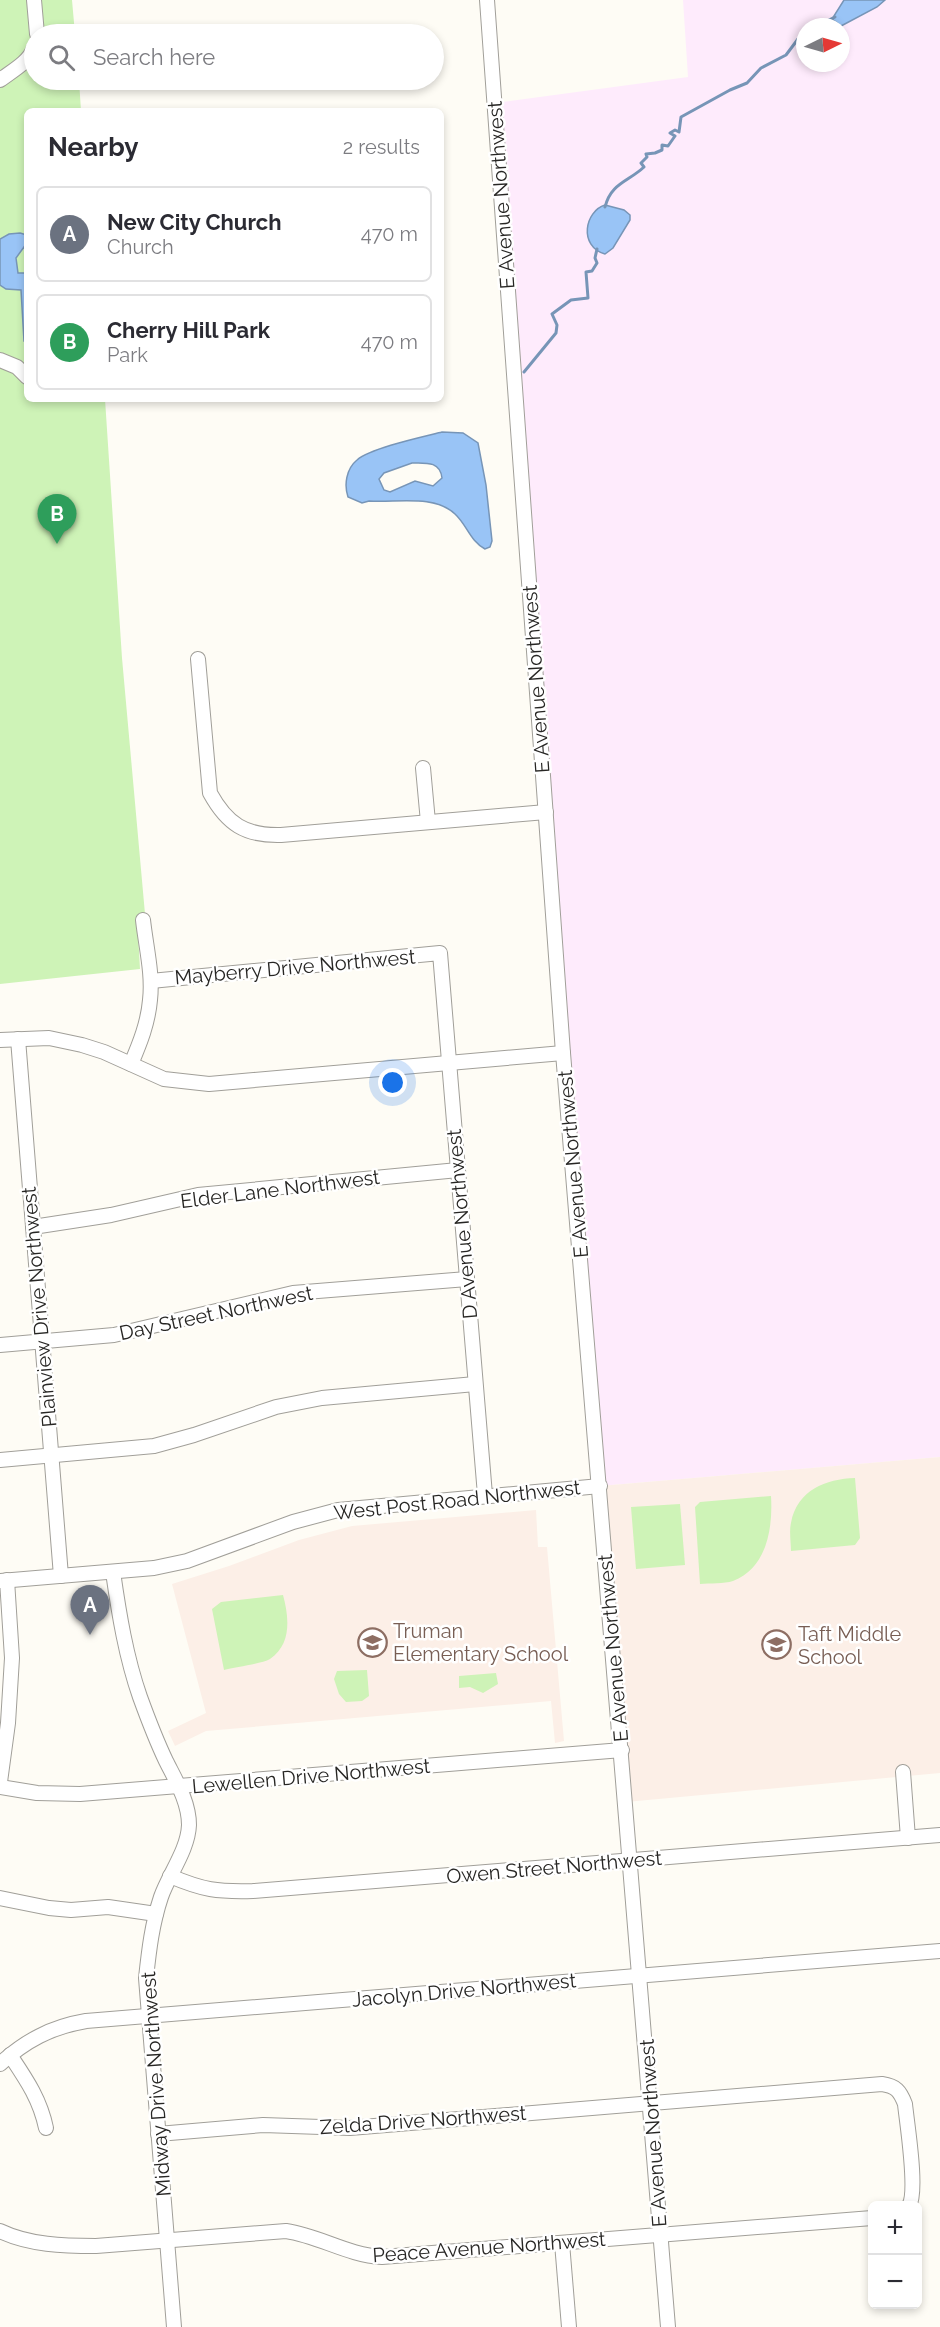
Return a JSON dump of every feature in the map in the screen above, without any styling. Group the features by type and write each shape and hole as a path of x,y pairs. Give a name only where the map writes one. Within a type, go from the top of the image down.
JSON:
{"street":[{"path":"34,0 36,24"},
{"name":"E Avenue Northwest","path":"487,0 564,1053 668,2327"},
{"path":"0,80 24,62"},
{"path":"0,360 17,367 24,374"},
{"path":"198,659 210,793 218,808 230,822 244,830 264,836 546,812"},
{"path":"423,768 428,822"},
{"path":"131,1064 142,1038 147,1018 151,981 143,920"},
{"name":"Mayberry Drive Northwest","path":"151,981 440,953"},
{"name":"D Avenue Northwest","path":"440,953 485,1495"},
{"path":"0,1040 49,1038 104,1052 164,1079 209,1084 564,1053"},
{"name":"Plainview Drive Northwest","path":"18,1039 61,1576"},
{"name":"Elder Lane Northwest","path":"33,1227 111,1215 198,1195 458,1170"},
{"name":"Day Street Northwest","path":"0,1345 114,1335 293,1293 467,1279"},
{"path":"0,1460 154,1446 276,1407 322,1398 476,1384"},
{"name":"West Post Road Northwest","path":"4,1580 154,1568 187,1561 293,1522 338,1510 600,1486"},
{"name":"Midway Drive Northwest","path":"113,1572 127,1650 139,1694 152,1729 179,1787 186,1806 189,1825 186,1841 156,1914 146,1978 174,2327"},
{"path":"0,1782 8,1723 12,1658 4,1580"},
{"name":"Lewellen Drive Northwest","path":"0,1787 59,1795 622,1750"},
{"path":"903,1772 908,1838"},
{"name":"Owen Street Northwest","path":"170,1876 200,1889 226,1892 940,1835"},
{"path":"0,1898 49,1908 71,1910 108,1907 156,1914"},
{"name":"Jacolyn Drive Northwest","path":"5,2060 34,2037 72,2024 940,1951"},
{"path":"5,2060 35,2093 42,2109 46,2128"},
{"name":"Zelda Drive Northwest","path":"158,2134 263,2126 350,2128 882,2084 893,2086 901,2092 905,2104 913,2186 912,2201"},
{"name":"Peace Avenue Northwest","path":"0,2231 31,2241 64,2246 96,2246 286,2231 306,2234 346,2251 382,2257 868,2217"},
{"path":"562,2243 569,2327"}],"shaded area":[{"path":"683,0 940,0 940,1457 600,1486 495,103 688,77"},
{"name":"Taft Middle School","path":"940,1457 940,1773 626,1802 600,1486"},
{"name":"Truman Elementary School","path":"536,1510 538,1547 547,1547 564,1741 555,1743 551,1701 206,1731 175,1746 168,1731 206,1713 172,1584 299,1540 352,1526"}],"green space":[{"path":"0,0 72,0 74,24 24,24 24,90 80,90 81,108 24,108 24,402 105,402 122,658 145,914 137,916 140,969 0,984"},
{"path":"855,1478 860,1538 855,1545 791,1551 790,1526 799,1502 814,1488 834,1481"},
{"path":"771,1496 769,1534 766,1546 754,1567 733,1581 700,1584 695,1507 700,1502"},
{"path":"680,1504 685,1565 636,1569 631,1507"},
{"path":"283,1595 287,1612 287,1630 277,1653 266,1661 224,1670 212,1609 221,1602"},
{"path":"367,1670 369,1696 362,1701 346,1702 339,1694 334,1679 337,1671"},
{"path":"496,1673 498,1684 483,1693 470,1687 459,1688 459,1676"}],"water":[{"path":"844,0 885,0 877,7 850,21 850,18 833,18"},
{"path":"605,205 624,210 630,215 630,220 613,248 605,254 596,250 591,244 587,229 593,214"},
{"path":"9,234 24,234 24,247 16,258 18,273 24,273 24,341 21,290 6,289 0,285 0,239"},
{"path":"442,432 463,433 478,443 486,485 492,541 490,547 485,549 472,537 455,514 436,504 414,501 362,503 348,497 347,477 350,468 357,460 385,447","holes":["412,463 432,464 441,472 442,478 433,486 415,481 390,492 384,490 379,479 384,473"]}],"waterway":[{"path":"605,207 611,193 644,167 641,163 647,157 646,154 662,150 662,145 668,146 675,136 670,133 675,130 679,132 681,117 747,83 761,68 786,55 796,42"},
{"path":"524,372 556,333 557,325 552,314 571,300 588,298 586,272 592,271 597,263 595,258 597,249"}],"place":[{"name":"Cherry Hill Park","path":"57,544"},
{"name":"New City Church","path":"90,1635"},
{"name":"Truman Elementary School","path":"372,1643"},
{"name":"Taft Middle School","path":"777,1645"}]}
